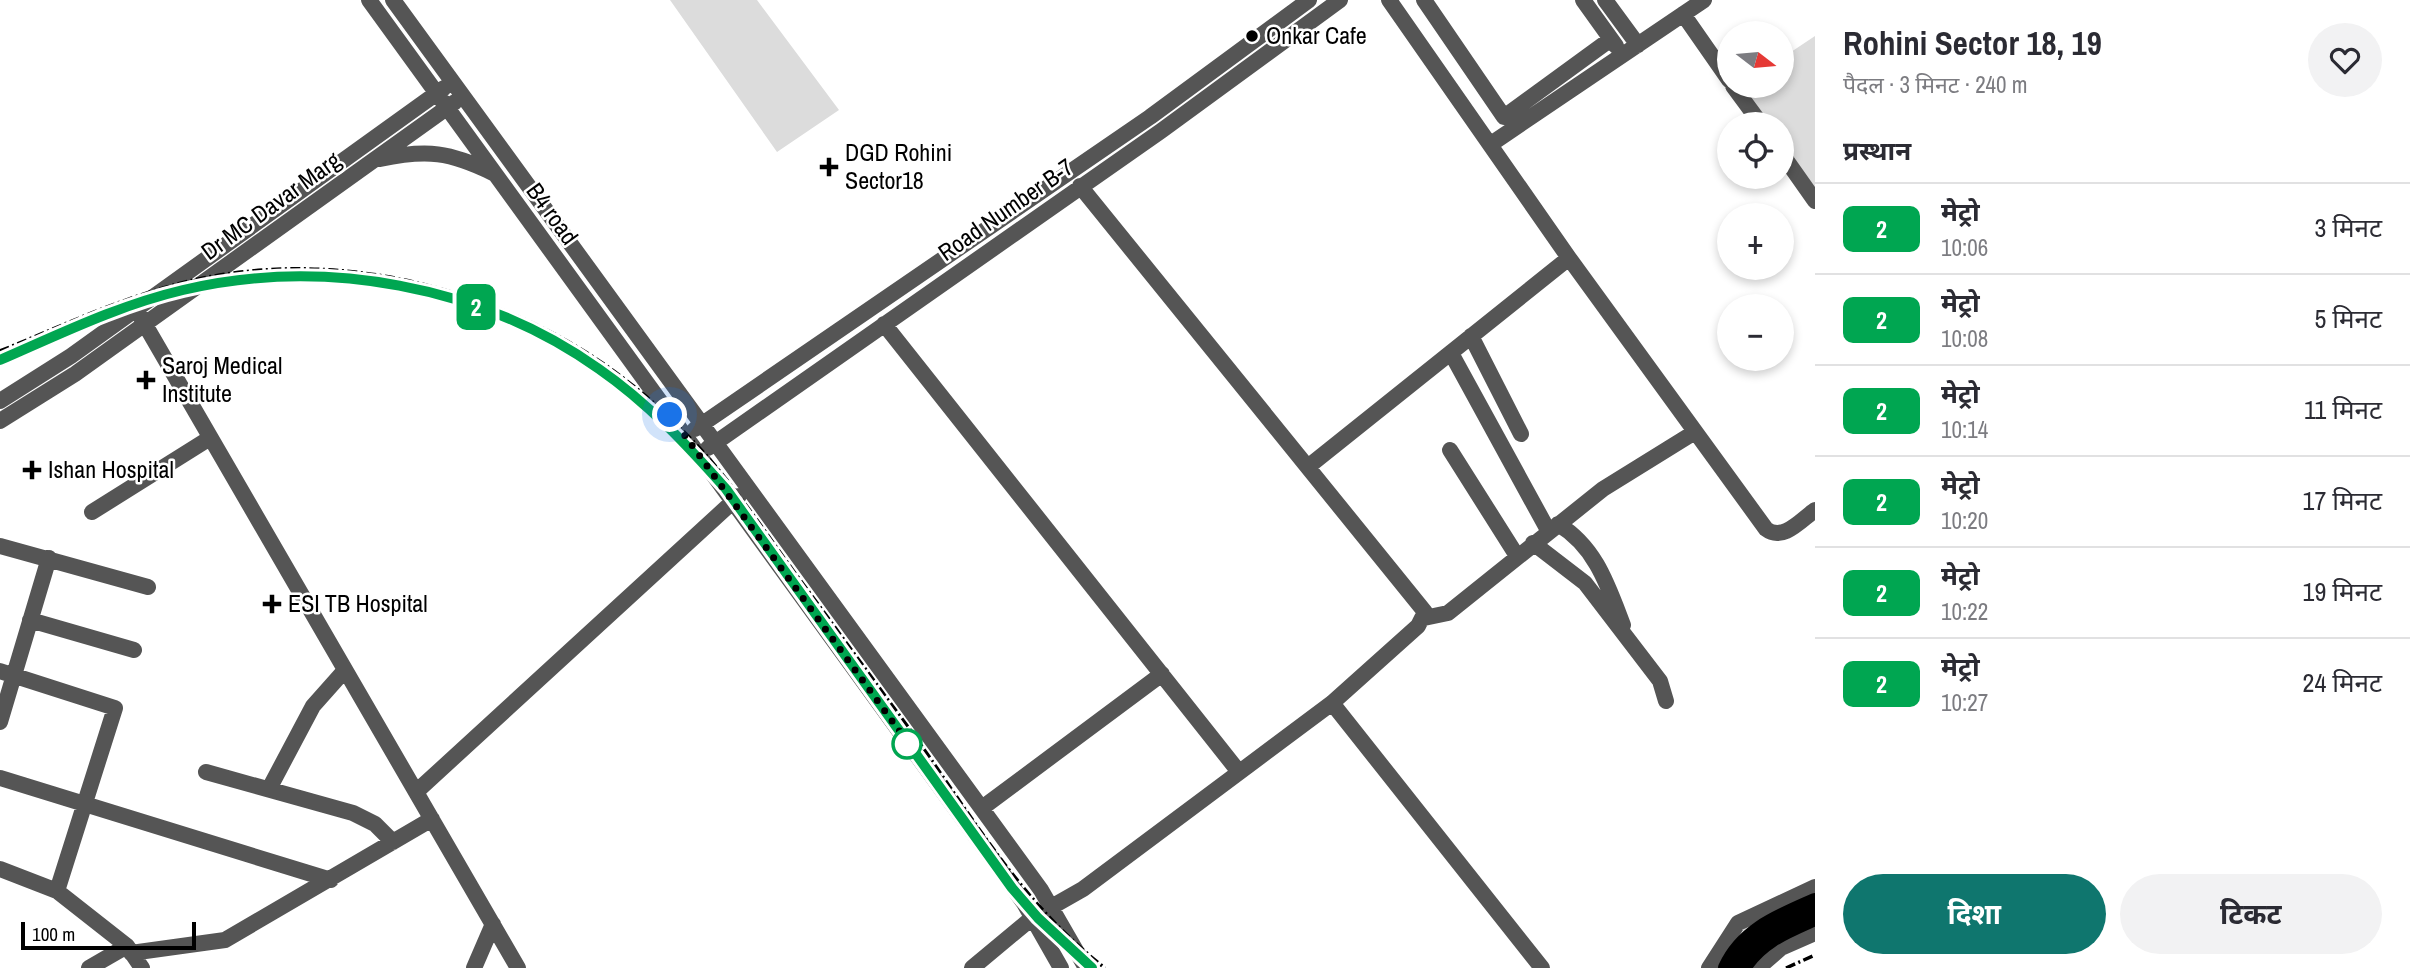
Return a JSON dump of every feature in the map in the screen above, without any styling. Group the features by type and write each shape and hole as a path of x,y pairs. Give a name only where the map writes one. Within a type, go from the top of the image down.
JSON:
{"main road":[{"path":"1727,968 1739,946 1755,933 1815,902"},
{"path":"1742,968 1757,948 1772,937 1815,917"}],"street":[{"name":"B4 road","path":"369,0 1032,918 1061,968"},
{"name":"B4 road","path":"393,0 982,808 1050,906 1086,968"},
{"name":"Road Number B-7","path":"684,436 1150,117 1309,0"},
{"name":"Road Number B-7","path":"698,454 1160,131 1340,0"},
{"path":"1389,0 1569,258 1770,533 1783,534 1815,510"},
{"path":"1424,0 1504,117 1611,39"},
{"path":"1583,0 1623,55"},
{"path":"1605,0 1638,45"},
{"path":"1491,144 1704,0"},
{"path":"1683,14 1717,63"},
{"path":"1437,68 1461,52"},
{"path":"0,401 136,309 453,82"},
{"name":"Dr MC Davar Marg","path":"0,422 145,325 463,97"},
{"path":"1150,117 1160,131"},
{"path":"373,160 415,152 437,152 495,174"},
{"path":"1794,171 1815,201"},
{"path":"1080,186 1423,607 1424,618"},
{"path":"1309,466 1569,258"},
{"path":"582,294 598,282"},
{"path":"136,309 518,968"},
{"path":"884,324 1239,772"},
{"path":"1471,336 1521,434"},
{"path":"1451,352 1554,528 1579,538 1605,577 1631,644"},
{"path":"972,968 1032,918 1083,889 1332,703 1424,618 1447,613 1603,489 1695,432"},
{"path":"92,512 211,438"},
{"path":"1450,450 1517,556"},
{"path":"416,792 749,489"},
{"path":"1534,543 1585,583 1660,681 1666,701"},
{"path":"0,547 49,558 148,587"},
{"path":"0,722 7,673 30,620 49,558"},
{"path":"30,620 134,650"},
{"path":"269,789 313,706 345,670"},
{"path":"7,673 114,706 115,712 57,891"},
{"path":"982,808 1162,674"},
{"path":"1332,703 1542,968"},
{"path":"206,772 354,813 375,824 393,842"},
{"path":"0,778 331,880"},
{"path":"89,968 129,950 225,940 432,819"},
{"path":"0,869 57,891 129,950 142,968"},
{"path":"1709,968 1738,923 1815,887"},
{"path":"474,968 492,924"},
{"path":"1758,968 1781,948 1815,933"}],"shaded area":[{"path":"670,0 757,0 839,110 777,152"},
{"path":"1815,36 1815,188 1794,158 1794,112 1761,112 1751,98 1794,98 1794,50"}],"railway":[{"path":"0,351 152,291 235,273 298,269 360,273 422,284 498,308 568,342 601,362 662,410 718,470 911,731 999,857 1047,915 1105,968"},
{"path":"1786,968 1815,955"}],"metro line":[{"name":"2","path":"0,360 100,316 138,303 182,290 265,277 335,277 418,290 496,313 555,341 598,368 639,400 688,446 726,489 979,845 1038,918 1092,968"}],"place":[{"name":"Onkar Cafe","path":"1252,36"},
{"name":"DGD Rohini Sector18","path":"829,167"},
{"name":"Saroj Medical Institute","path":"146,380"},
{"name":"Ishan Hospital","path":"32,470"},
{"name":"ESI TB Hospital","path":"272,604"}],"route":[{"path":"670,415 911,747 907,744"}]}
